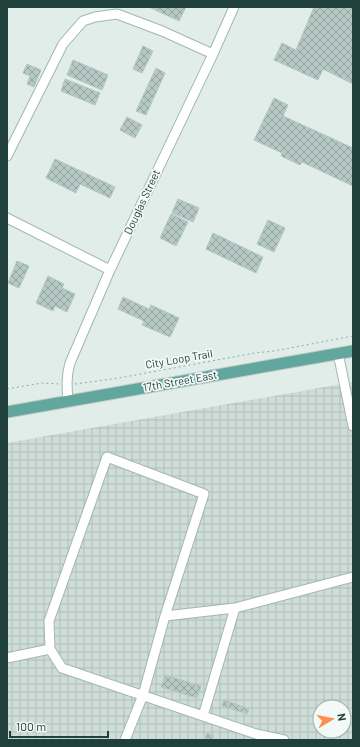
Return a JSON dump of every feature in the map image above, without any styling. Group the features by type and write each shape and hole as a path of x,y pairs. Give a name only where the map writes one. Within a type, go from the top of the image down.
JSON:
{"main road":[{"name":"17th Street East","path":"7,412 353,351"}],"street":[{"name":"Douglas Street","path":"68,401 67,373 70,363 110,270 234,7"},
{"path":"7,156 63,44 83,21 95,17 117,14 162,31 213,54"},
{"path":"7,218 110,270"},
{"path":"338,353 353,426"},
{"path":"125,740 143,695 165,616 204,494 107,457 49,621 50,649 62,668 143,695 203,716 255,737 284,740"},
{"path":"165,616 235,608 353,577"},
{"path":"203,716 235,608"},
{"path":"7,658 50,649"}],"path":[{"name":"City Loop Trail","path":"7,389 42,383 80,384 353,336"}],"shaded area":[{"path":"353,382 353,740 7,740 7,443"}],"building":[{"path":"149,7 186,7 179,21"},
{"path":"314,7 353,7 353,84 323,69 318,80 274,60 282,43 296,50"},
{"path":"143,46 153,51 142,73 133,69"},
{"path":"73,60 108,75 102,90 67,75"},
{"path":"27,64 41,70 34,87 27,84 30,76 23,73"},
{"path":"156,68 165,73 146,115 136,111"},
{"path":"65,79 100,93 95,105 61,91"},
{"path":"274,98 288,105 283,116 353,148 353,186 302,162 300,165 281,156 282,153 254,140"},
{"path":"127,117 142,125 135,138 120,130"},
{"path":"55,159 115,187 110,198 80,184 76,193 46,178"},
{"path":"178,199 199,208 193,222 172,213"},
{"path":"171,214 188,222 176,246 160,238"},
{"path":"268,220 285,228 274,252 257,244"},
{"path":"213,233 263,257 256,273 206,249"},
{"path":"17,261 29,266 19,288 8,283"},
{"path":"48,276 64,284 62,288 75,294 67,312 55,306 53,311 36,303"},
{"path":"123,297 149,309 151,305 179,318 170,337 142,325 144,321 118,309"},
{"path":"165,675 201,686 197,698 161,687"},
{"path":"224,700 249,709 247,714 222,706"},
{"path":"207,733 214,736 212,740 205,740"}]}
